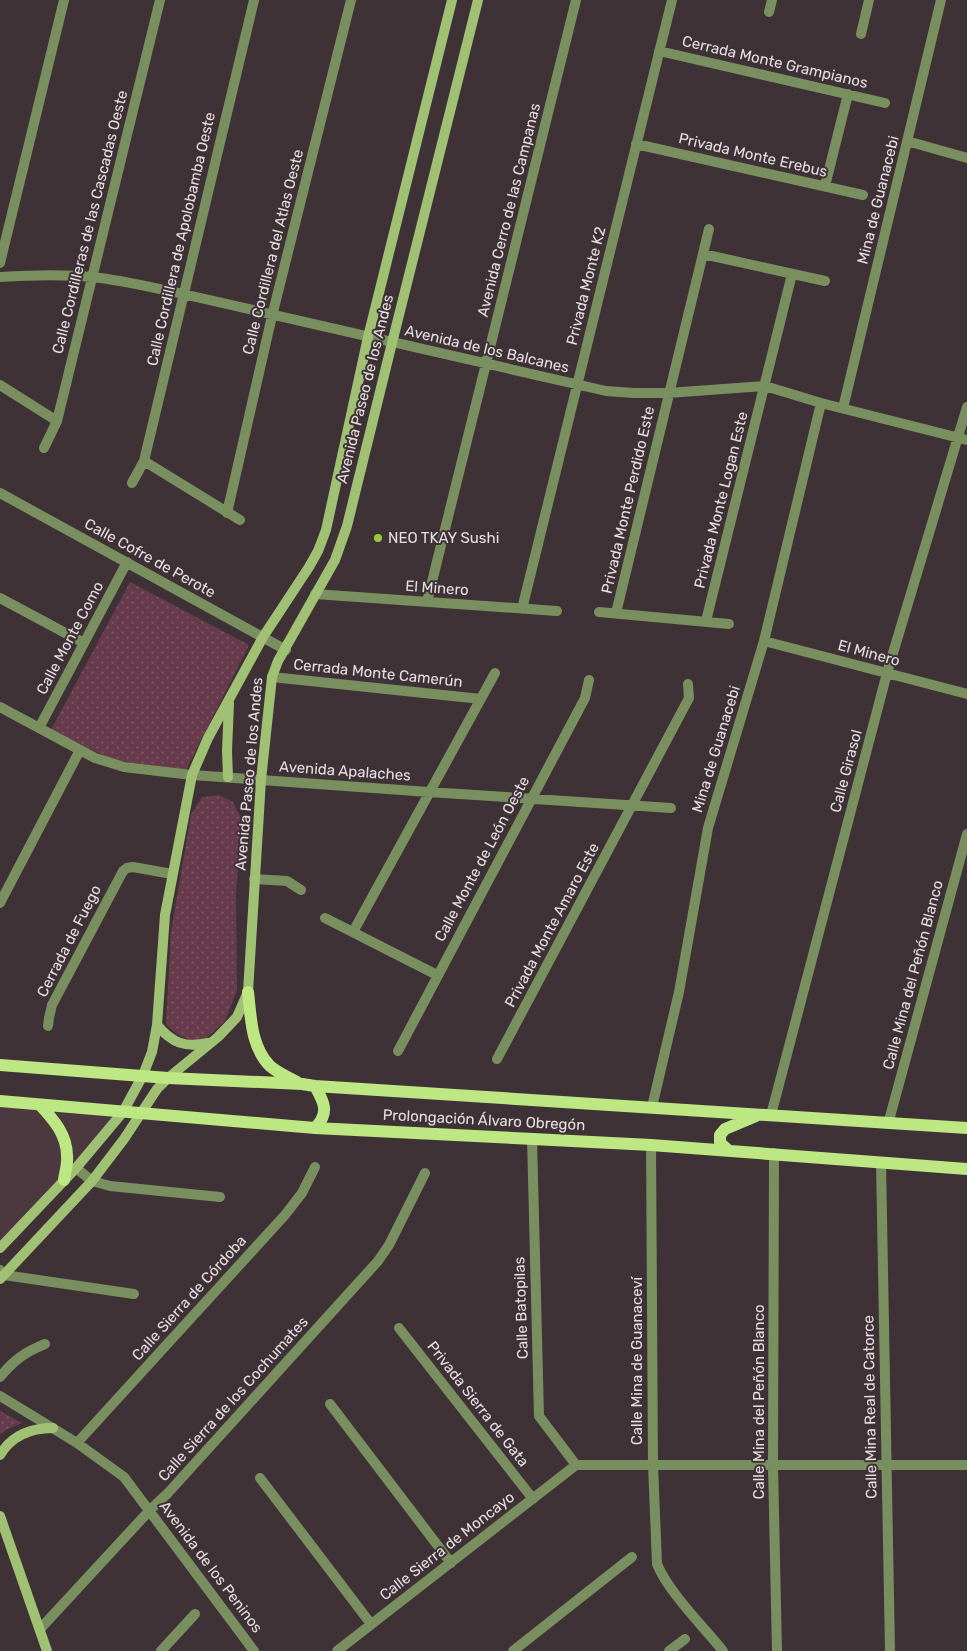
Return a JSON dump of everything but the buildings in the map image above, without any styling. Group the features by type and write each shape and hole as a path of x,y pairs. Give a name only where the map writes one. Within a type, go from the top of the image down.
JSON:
{"main road":[{"path":"248,992 253,1036 260,1054 278,1072 302,1084"},
{"name":"Prolongación Álvaro Obregón","path":"0,1065 168,1078 302,1084 967,1128"},
{"path":"315,1086 325,1111 323,1118 315,1128"},
{"name":"Prolongación Álvaro Obregón","path":"0,1101 315,1128 651,1145 967,1169"},
{"path":"40,1105 56,1123 64,1140 68,1157 64,1180"},
{"path":"728,1150 720,1142 720,1135 725,1129 758,1115"}],"street":[{"path":"0,263 64,0"},
{"name":"Calle Cordilleras de las Cascadas Oeste","path":"44,448 57,421 160,0"},
{"name":"Calle Cordillera de Apolobamba Oeste","path":"132,482 144,461 254,0"},
{"name":"Calle Cordillera del Atlas Oeste","path":"227,513 272,316 352,0"},
{"name":"Avenida Paseo de los Andes","path":"0,1248 76,1168 124,1112 143,1076 152,1052 157,1025 165,914 192,775 208,738 229,699 263,637 309,567 326,530 368,337 452,0"},
{"name":"Avenida Paseo de los Andes","path":"1,1275 92,1181 124,1139 157,1088 218,1036 237,1016 248,992 261,780 272,677 278,661 286,650 335,560 348,526 478,0"},
{"name":"Avenida Cerro de las Campanas","path":"428,602 576,0"},
{"name":"Privada Monte K2","path":"522,609 672,0"},
{"path":"769,12 772,0"},
{"path":"861,34 869,0"},
{"name":"Mina de Guanacebi","path":"843,408 941,0"},
{"name":"Cerrada Monte Grampianos","path":"659,51 885,103"},
{"path":"825,186 848,94"},
{"path":"907,141 967,158"},
{"name":"Privada Monte Erebus","path":"636,144 864,194"},
{"name":"Privada Monte Perdido Este","path":"616,613 709,229"},
{"path":"703,254 825,281"},
{"name":"Avenida de los Balcanes","path":"0,277 45,274 92,277 183,294 272,316 606,390 634,393 668,393 764,386 821,403"},
{"name":"Privada Monte Logan Este","path":"706,621 792,274"},
{"path":"0,385 57,421"},
{"path":"821,403 962,438"},
{"name":"Mina de Guanacebi","path":"652,1107 679,992 708,828 764,641 821,403"},
{"name":"Calle Girasol","path":"771,1115 887,673 962,438 967,407"},
{"path":"144,461 240,520"},
{"name":"Calle Cofre de Perote","path":"0,493 286,650"},
{"name":"Calle Monte Como","path":"39,728 127,562"},
{"name":"El Minero","path":"315,594 557,611"},
{"path":"0,598 84,643"},
{"path":"599,612 729,624"},
{"name":"El Minero","path":"764,641 967,694"},
{"path":"353,932 495,673"},
{"name":"Cerrada Monte Camerún","path":"272,677 481,699"},
{"name":"Calle Monte de León Oeste","path":"398,1051 437,974 585,698 589,680"},
{"name":"Privada Monte Amaro Este","path":"497,1059 689,698 688,684"},
{"path":"228,777 229,699"},
{"name":"Avenida Apalaches","path":"0,707 95,758 124,767 192,775 530,800 633,804 671,808"},
{"path":"0,904 80,750"},
{"name":"Calle Mina del Peñón Blanco","path":"888,1124 967,834"},
{"name":"Cerrada de Fuego","path":"48,1026 52,1005 122,871 133,867 172,874"},
{"path":"254,879 287,881 301,890"},
{"path":"325,918 437,974"},
{"path":"157,1025 164,1034 184,1045 208,1044"},
{"name":"Calle Batopilas","path":"532,1138 539,1416 576,1465"},
{"name":"Calle Mina de Guanaceví","path":"651,1145 653,1465 657,1564 662,1576 723,1651"},
{"name":"Calle Mina del Peñón Blanco","path":"774,1153 773,1466 777,1651"},
{"name":"Calle Mina Real de Catorce","path":"881,1162 890,1651"},
{"name":"Calle Sierra de Córdoba","path":"77,1443 285,1215 302,1193 315,1167"},
{"path":"76,1168 92,1181 110,1186 220,1197"},
{"name":"Calle Sierra de los Cochumates","path":"40,1628 168,1493 378,1261 389,1245 425,1173"},
{"path":"1,1275 134,1294"},
{"name":"Privada Sierra de Gata","path":"399,1328 533,1499"},
{"path":"0,1377 12,1362 28,1351 45,1344"},
{"name":"Avenida de los Peninos","path":"0,1396 77,1443 124,1477 254,1651"},
{"path":"330,1404 451,1563"},
{"path":"0,1455 17,1436 40,1428 53,1428"},
{"path":"576,1465 967,1465"},
{"name":"Calle Sierra de Moncayo","path":"336,1651 576,1465"},
{"path":"260,1478 371,1624"},
{"path":"0,1516 47,1651"},
{"path":"513,1651 632,1557"},
{"path":"161,1651 195,1614"},
{"path":"669,1651 685,1639"}],"shaded area":[{"path":"130,582 249,645 186,770 113,760 51,730"},
{"path":"219,795 233,802 242,820 236,894 237,990 225,1021 203,1041 183,1037 166,1024 171,933 191,815 202,797"},
{"path":"0,1103 123,1112 0,1246"},
{"path":"0,1411 22,1423 0,1434"}],"place":[{"name":"NEO TKAY Sushi","path":"378,538"}]}
